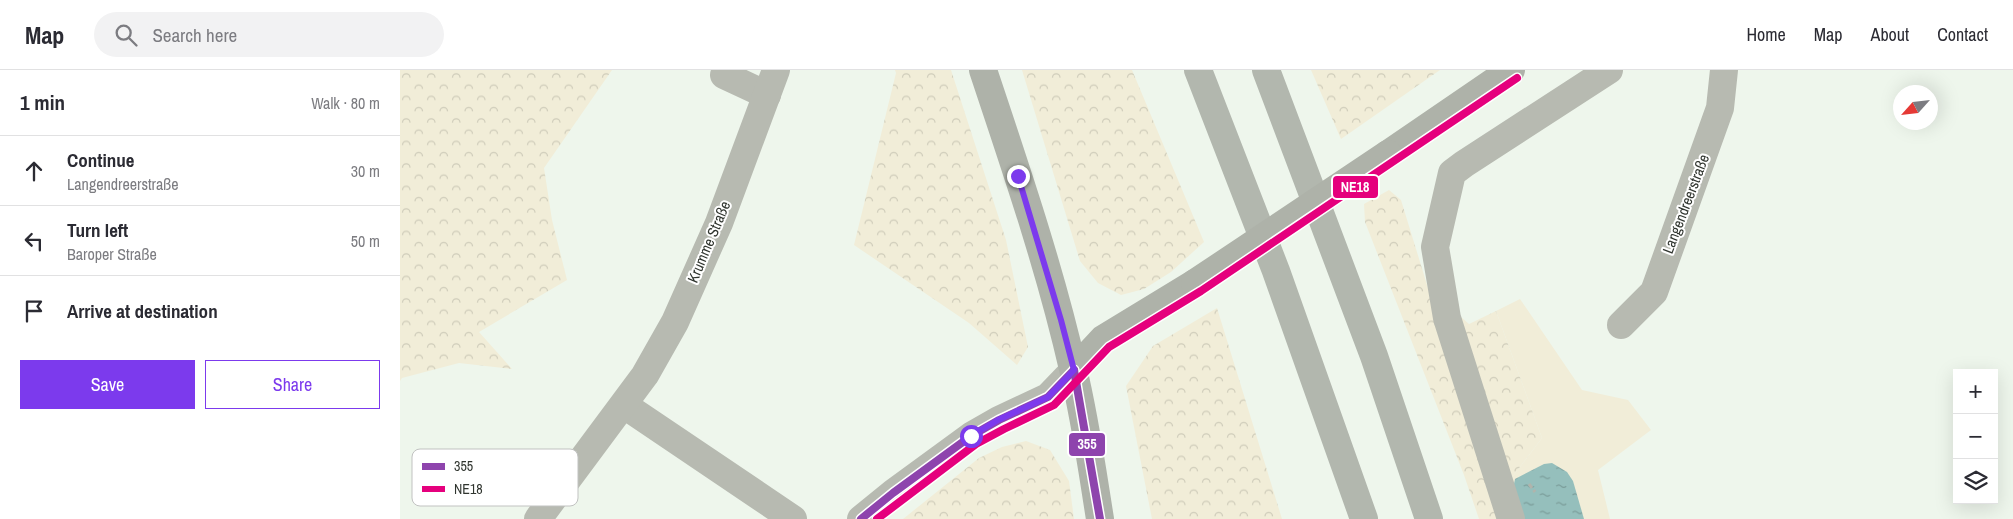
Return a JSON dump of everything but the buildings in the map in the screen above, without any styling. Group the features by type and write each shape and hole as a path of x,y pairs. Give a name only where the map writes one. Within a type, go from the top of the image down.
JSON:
{"highway":[{"path":"1198,70 1276,271 1364,519"},
{"path":"1266,70 1374,356 1430,519"}],"main road":[{"path":"983,70 1018,176 1061,320 1074,370 1100,519"},
{"path":"1074,370 1104,339 1195,283 1511,70"}],"street":[{"name":"Krumme Straße","path":"578,466 645,375 675,322 719,223 776,70"},
{"path":"1511,519 1447,318 1435,248 1442,213 1452,173 1609,70"},
{"name":"Langendreerstraße","path":"1621,325 1654,292 1720,108 1724,70"},
{"path":"724,75 767,95"},
{"path":"861,519 971,436 998,420 1048,397 1074,370"},
{"path":"624,405 794,519"},
{"name":"Krumme Straße","path":"538,519 548,506"}],"green space":[{"path":"400,70 612,70 544,168 552,220 567,280 479,332 512,369 459,363 402,378 400,381"},
{"path":"895,70 951,70 1006,240 1028,347 1017,365 969,323 854,245 896,73"},
{"path":"1022,70 1132,70 1204,242 1171,272 1144,289 1121,295 1098,283 1080,261"},
{"path":"1311,70 1440,70 1341,139"},
{"path":"1389,190 1401,200 1428,288 1469,324 1496,311 1542,438 1510,480 1500,519 1479,519 1464,475 1365,222 1364,204"},
{"path":"1520,299 1582,390 1628,400 1651,430 1598,470 1610,519 1517,519 1510,480 1542,438 1496,311"},
{"path":"1217,308 1282,519 1152,519 1126,386 1153,346"},
{"path":"1026,441 1050,450 1069,481 1074,519 903,519 979,458 1002,447"}],"water":[{"path":"1552,463 1567,472 1573,481 1584,519 1522,519 1513,489 1515,479 1544,464"}],"transit line":[{"name":"NE18","path":"877,519 976,444 1054,405 1109,347 1201,291 1517,78"},
{"name":"355","path":"1074,370 1100,519"},
{"name":"355","path":"861,519 971,436 999,420 1048,397 1074,370"}],"route":[{"path":"971,436 998,420 1048,397 1074,370 1018,176"}]}
